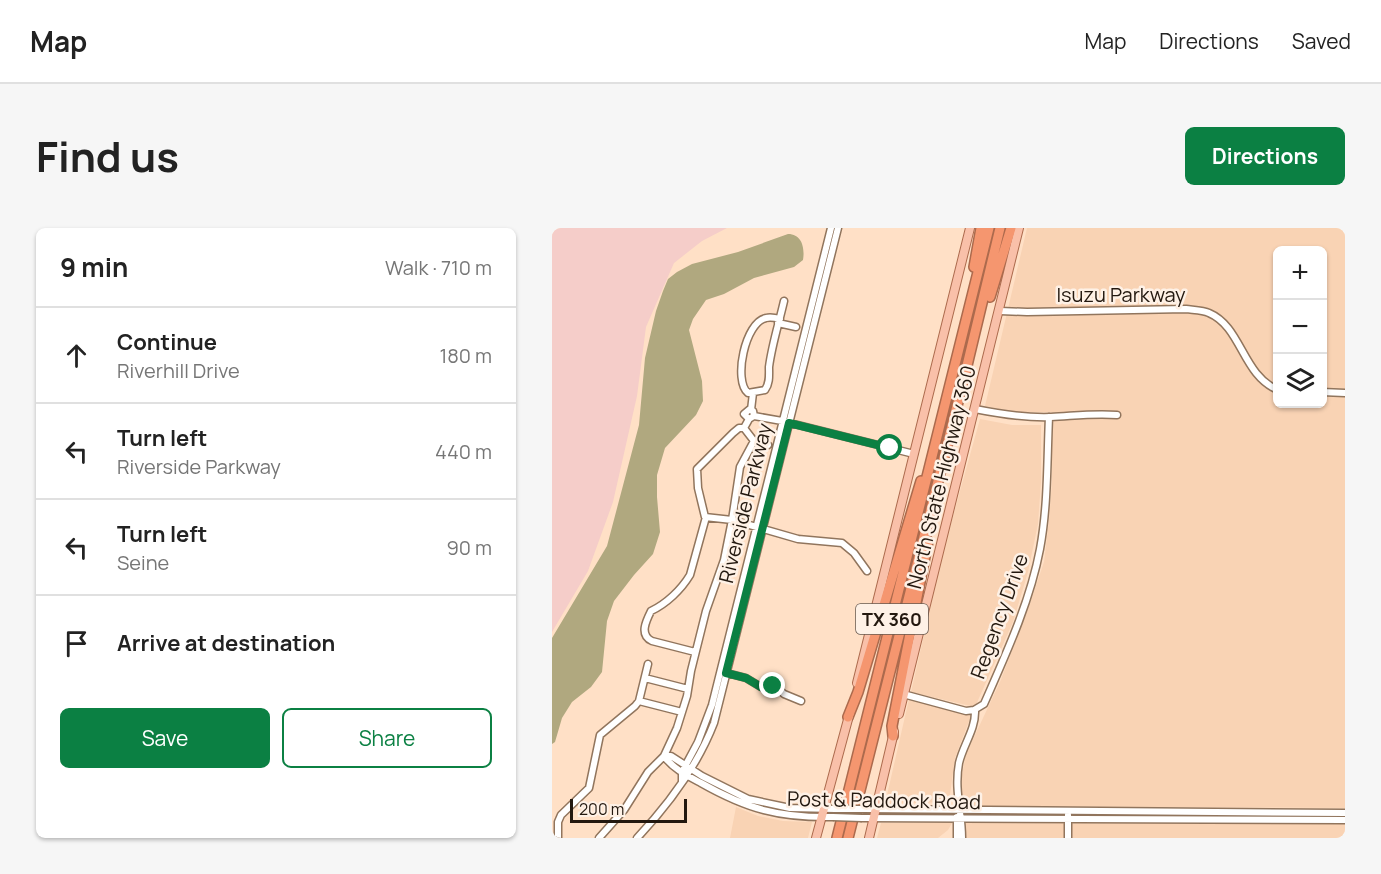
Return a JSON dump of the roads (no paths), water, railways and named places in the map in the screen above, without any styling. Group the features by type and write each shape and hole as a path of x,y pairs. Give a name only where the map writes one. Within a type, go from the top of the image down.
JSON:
{"highway":[{"path":"956,367 954,357 981,228"},
{"name":"TX 360","path":"835,838 840,826 945,411 989,228"},
{"name":"TX 360","path":"848,838 1000,228"},
{"path":"964,378 970,371 1011,228"},
{"path":"848,717 858,692 939,419 945,411"},
{"path":"893,736 892,726 931,529 932,503"}],"main road":[{"name":"North State Highway 360","path":"816,838 970,228"},
{"name":"North State Highway 360","path":"869,838 1019,228"}],"street":[{"name":"Riverside Parkway","path":"759,529 782,421 835,228"},
{"name":"Riverside Parkway","path":"637,838 661,812 682,782 723,672 759,529 789,423 835,228"},
{"path":"784,301 779,321 770,366 769,385 765,390 745,392 741,374 742,357 754,326 766,318 779,321 796,327"},
{"name":"Isuzu Parkway","path":"1000,311 1186,309 1208,313 1226,326 1259,379 1273,388"},
{"path":"744,428 751,415 753,393"},
{"path":"1327,393 1345,393"},
{"path":"975,409 1005,415 1048,417 1117,415"},
{"path":"751,415 914,454"},
{"name":"Regency Drive","path":"975,710 984,704 994,682 1015,631 1038,561 1047,494 1048,417"},
{"path":"744,428 754,441 768,445"},
{"path":"744,428 733,433 697,470 703,514 706,517 732,520 798,539 842,543 854,553 867,571"},
{"path":"599,838 624,810 648,772 664,756 682,712 706,611 724,560 740,467 754,441"},
{"path":"696,652 648,640 644,633 651,611 663,606 690,575 706,517"},
{"path":"558,838 558,822 561,815 589,788 600,735 639,701 648,664"},
{"path":"723,672 746,678 761,687 775,686 784,694 801,701"},
{"path":"645,678 688,689"},
{"path":"903,694 957,709 975,710 974,725 959,764 956,789 962,838"},
{"path":"639,701 682,712"},
{"name":"Post & Paddock Road","path":"664,756 668,762 752,804 780,815 820,818 1068,815"},
{"name":"Post & Paddock Road","path":"752,804 790,808 958,810 1068,815 1286,816 1345,813"},
{"path":"1068,815 1068,838"},
{"name":"Post & Paddock Road","path":"1286,816 1345,820"},
{"path":"957,838 959,818"}]}
